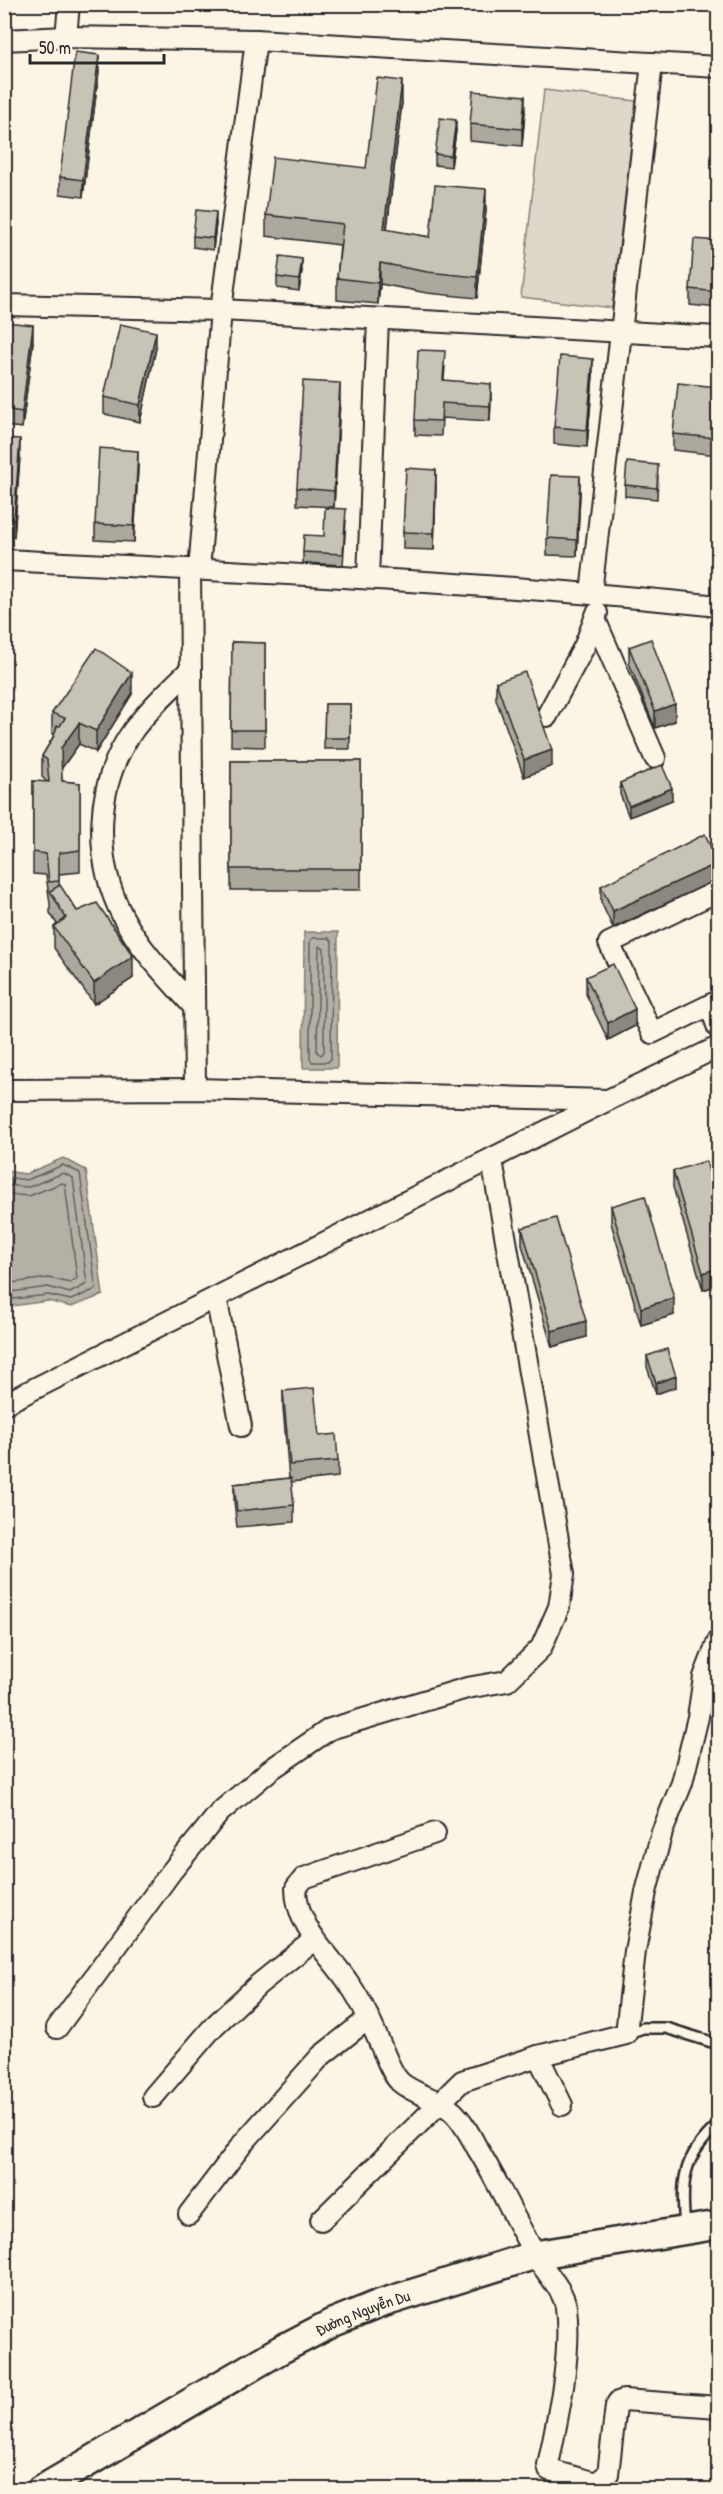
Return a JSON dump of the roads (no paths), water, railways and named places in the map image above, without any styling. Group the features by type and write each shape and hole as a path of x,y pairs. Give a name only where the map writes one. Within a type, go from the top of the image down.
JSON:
{"main road":[{"name":"Đường Nguyễn Du","path":"41,2490 222,2383 332,2323 379,2304 535,2255 718,2225"}],"street":[{"path":"66,37 69,4"},
{"path":"4,40 66,37 256,40 718,67"},
{"path":"195,1089 191,669 195,570 220,310 256,40"},
{"path":"548,716 585,645 595,619 618,349 623,333 652,63"},
{"path":"4,305 220,310 718,337"},
{"path":"368,578 378,319"},
{"path":"4,560 368,578 598,594 718,606"},
{"path":"595,619 655,758"},
{"path":"191,669 159,701 124,745 106,796 101,841 108,880 124,918 154,961 194,1008"},
{"path":"718,891 609,943 652,1033 714,1003 718,1028"},
{"path":"4,1404 718,1047"},
{"path":"4,1090 195,1089 608,1100"},
{"path":"57,2028 171,1872 220,1812 270,1770 330,1728 467,1688 507,1681 541,1648 559,1607 564,1574 492,1160"},
{"path":"216,1297 241,1426"},
{"path":"321,2220 462,2081 538,2056 626,2034 635,1951 645,1892 662,1832 682,1783 698,1717 704,1677 718,1641"},
{"path":"435,1833 304,1878 296,1888 296,1898 301,1915 315,1939 349,1983 369,2018 392,2069 400,2081 451,2110 461,2121 496,2180 535,2255 561,2294 567,2321 558,2420 548,2464 549,2470 595,2486 608,2474 618,2402 624,2400 718,2407"},
{"path":"153,2097 214,2026 259,1984 315,1939"},
{"path":"189,2214 244,2142 321,2056 369,2018"},
{"path":"538,2056 562,2105"}],"lane":[{"path":"626,2034 644,2028 666,2028 718,2044"},
{"path":"685,2231 684,2187 687,2164 692,2154 718,2125"}],"water":[{"path":"304,932 338,932 337,1068 303,1068"},
{"path":"63,1158 86,1170 103,1295 71,1307 48,1301 5,1307 5,1171 26,1174"}]}
